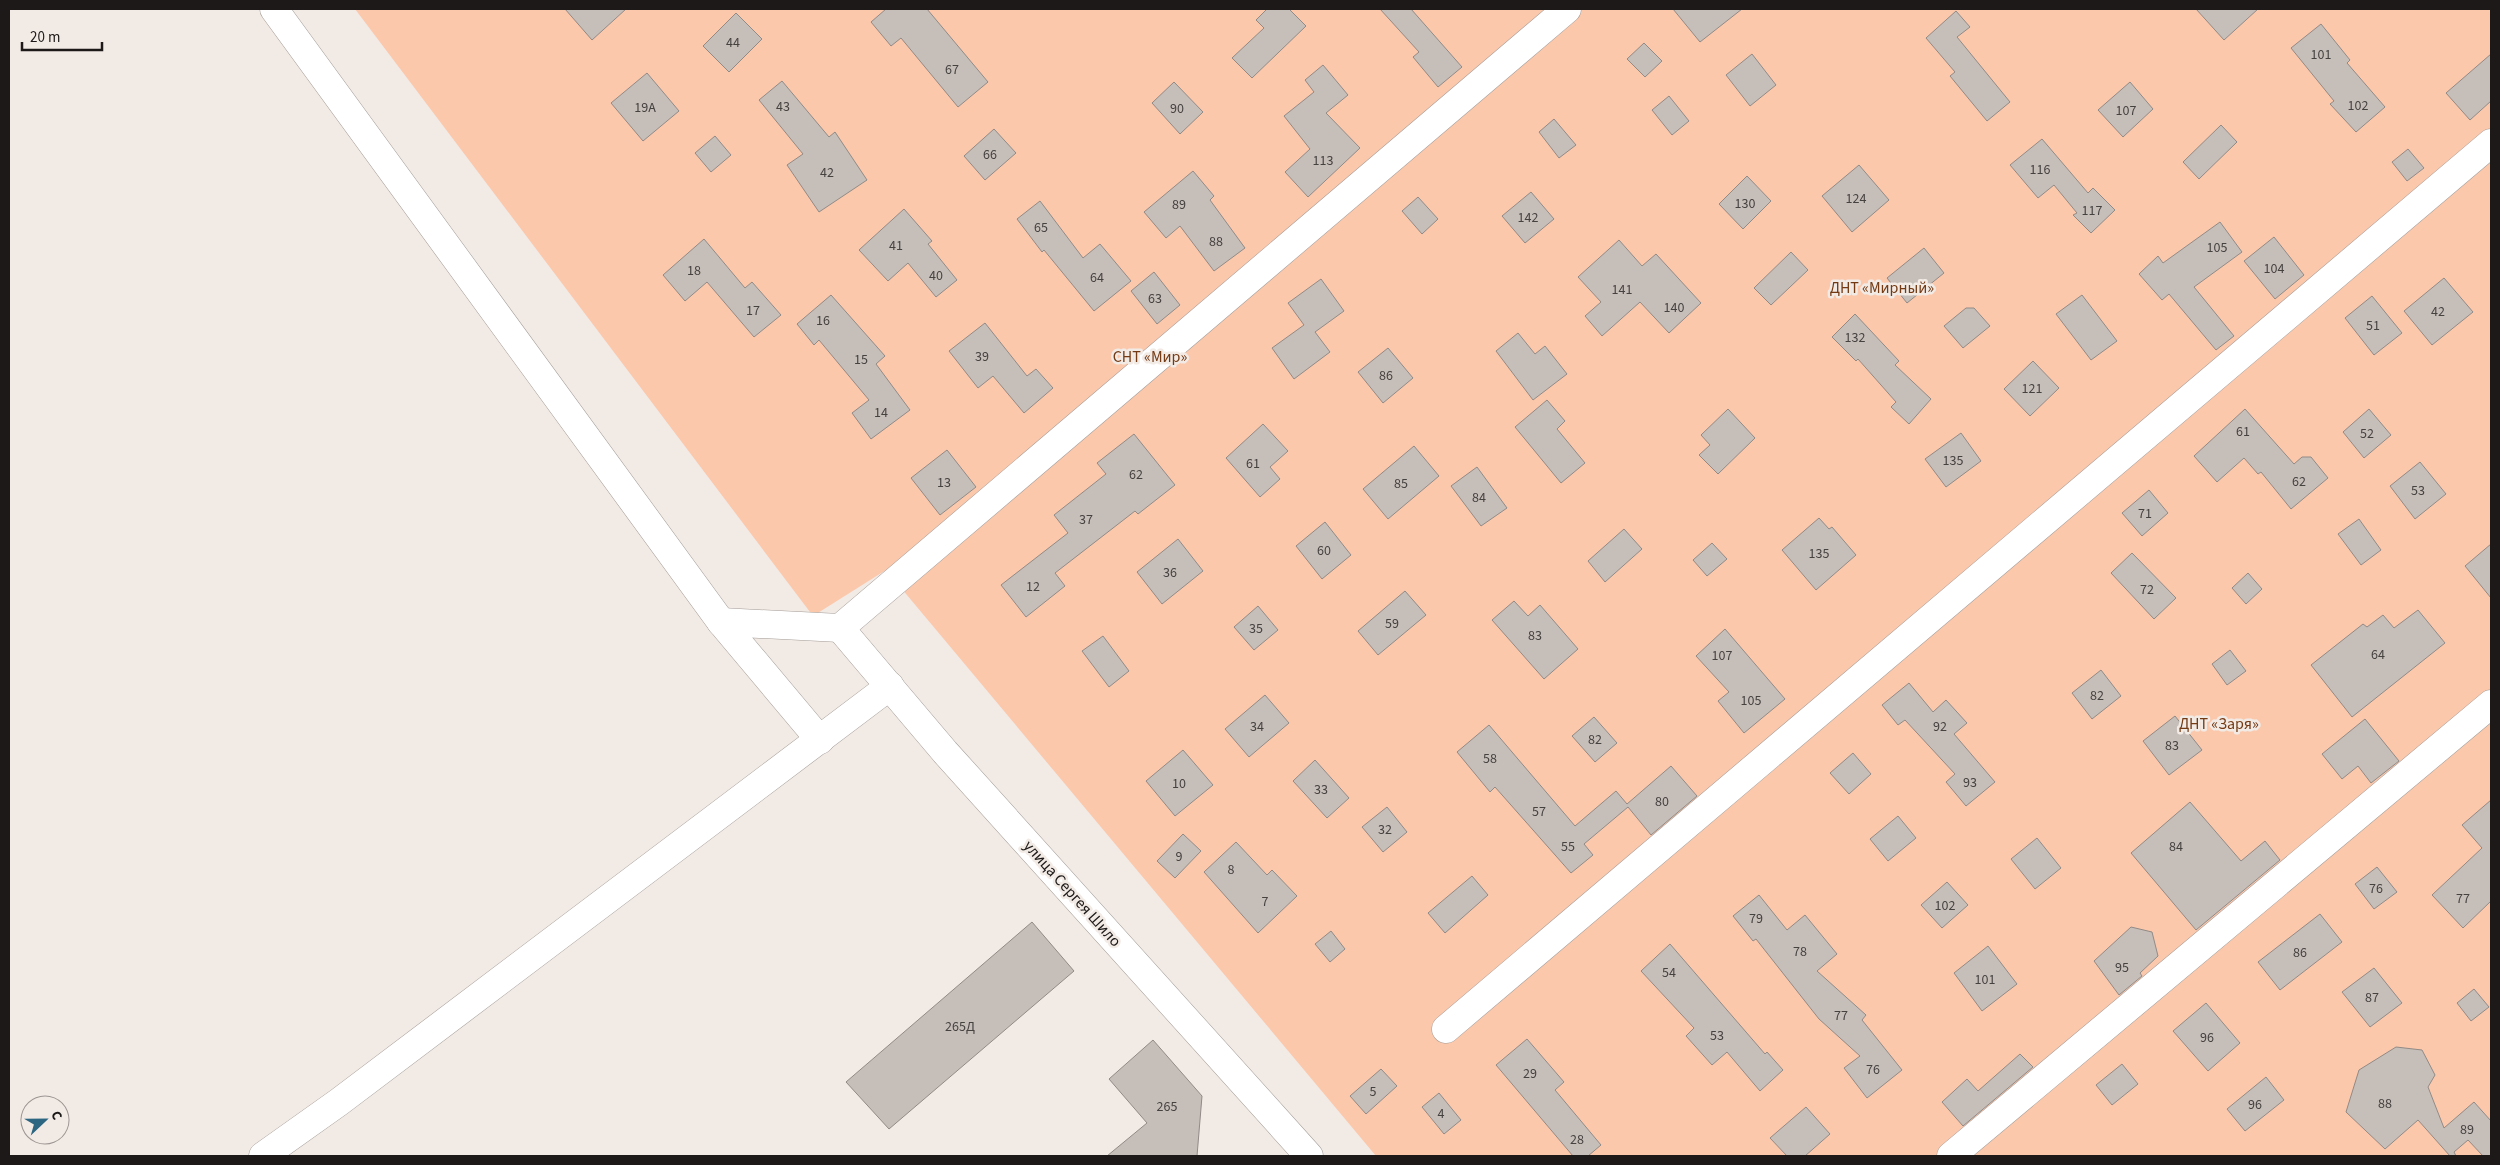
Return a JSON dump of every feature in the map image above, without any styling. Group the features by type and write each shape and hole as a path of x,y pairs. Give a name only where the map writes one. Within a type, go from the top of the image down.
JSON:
{"street":[{"path":"274,9 721,622 820,740"},
{"path":"721,622 840,628 1567,9"},
{"path":"1446,1029 2491,143"},
{"name":"улица Сергея Шило","path":"840,628 945,752 1309,1156"},
{"path":"263,1156 347,1096 890,686"},
{"path":"1952,1156 2491,704"}],"green space":[{"path":"355,9 2491,9 2491,1156 1376,1156 886,570 813,616"}],"building":[{"path":"565,9 626,9 592,40"},
{"path":"886,9 927,9 988,82 958,107 901,38 891,46 871,22"},
{"path":"1267,9 1289,9 1306,26 1252,78 1232,58 1264,28 1256,20"},
{"path":"1380,9 1411,9 1462,67 1438,87 1413,57 1419,52"},
{"path":"1673,9 1742,9 1700,42"},
{"path":"2196,9 2258,9 2224,40"},
{"path":"1956,11 1970,27 1957,37 2010,102 1987,121 1950,76 1955,72 1926,38"},
{"path":"736,13 762,39 729,72 703,46"},
{"path":"2321,24 2350,60 2347,63 2385,107 2356,132 2330,104 2334,101 2291,48"},
{"path":"1644,43 1662,61 1645,77 1627,59"},
{"path":"1752,54 1776,85 1750,106 1726,75"},
{"path":"2491,54 2491,101 2470,120 2446,93"},
{"path":"1323,65 1348,95 1326,113 1360,148 1308,197 1285,172 1310,149 1284,116 1314,92 1305,80"},
{"path":"647,73 679,111 643,141 611,103"},
{"path":"782,81 829,137 835,132 867,180 819,212 787,165 803,154 759,100"},
{"path":"1174,82 1203,112 1180,134 1152,103"},
{"path":"2130,82 2153,109 2123,137 2098,110"},
{"path":"1669,96 1689,121 1672,135 1652,110"},
{"path":"1554,119 1576,145 1559,158 1539,132"},
{"path":"2221,125 2237,142 2199,179 2183,162"},
{"path":"994,129 1016,153 985,180 964,156"},
{"path":"715,136 731,155 711,172 695,153"},
{"path":"2042,139 2088,193 2093,188 2115,210 2091,233 2073,215 2077,213 2054,185 2038,198 2010,165"},
{"path":"2408,149 2424,168 2407,181 2392,162"},
{"path":"1859,165 1889,200 1852,232 1822,196"},
{"path":"1193,171 1214,196 1210,200 1245,248 1214,271 1180,226 1166,238 1144,212"},
{"path":"1747,176 1771,201 1743,229 1719,204"},
{"path":"1531,192 1554,219 1525,243 1502,216"},
{"path":"1418,197 1438,219 1422,234 1402,211"},
{"path":"1040,201 1083,258 1100,244 1131,281 1094,311 1044,250 1042,252 1017,219"},
{"path":"904,209 932,241 928,244 957,280 936,297 908,263 888,281 859,250"},
{"path":"2220,222 2242,252 2194,287 2234,336 2216,350 2169,294 2162,300 2139,274 2158,256 2163,263"},
{"path":"2274,237 2304,275 2275,299 2244,261"},
{"path":"704,239 745,288 752,282 781,315 754,337 707,282 685,301 663,275"},
{"path":"1619,240 1642,266 1656,254 1701,303 1669,333 1640,302 1602,336 1585,316 1601,302 1578,277"},
{"path":"1924,248 1944,273 1907,303 1887,278"},
{"path":"1791,252 1808,270 1771,305 1754,288"},
{"path":"1154,272 1180,305 1157,324 1131,291"},
{"path":"2444,278 2473,312 2432,345 2404,311"},
{"path":"1321,279 1344,311 1315,332 1330,352 1294,379 1272,348 1304,325 1288,303"},
{"path":"831,295 885,356 876,364 910,410 871,439 852,413 869,400 819,340 814,345 797,324"},
{"path":"2082,295 2117,341 2091,360 2056,314"},
{"path":"2372,296 2402,333 2374,355 2345,318"},
{"path":"1966,308 1974,308 1990,326 1963,348 1944,326"},
{"path":"1855,314 1899,361 1895,365 1931,399 1909,424 1891,407 1896,402 1858,359 1856,361 1832,337"},
{"path":"985,323 1027,376 1036,369 1053,388 1024,413 993,376 978,388 949,351"},
{"path":"1518,333 1535,354 1545,346 1567,374 1533,400 1496,351"},
{"path":"1388,348 1413,378 1383,403 1358,372"},
{"path":"2033,361 2059,388 2030,416 2004,389"},
{"path":"1547,400 1565,421 1557,429 1585,463 1561,483 1515,427"},
{"path":"1728,409 1755,438 1718,474 1699,455 1710,445 1701,435"},
{"path":"2245,409 2294,464 2302,457 2311,457 2328,478 2291,509 2261,472 2258,474 2244,458 2217,482 2194,456"},
{"path":"2369,409 2391,435 2364,458 2343,432"},
{"path":"1263,424 1288,451 1270,467 1280,479 1260,497 1226,458"},
{"path":"1961,433 1981,461 1946,487 1925,459"},
{"path":"1134,434 1175,485 1138,514 1135,511 1055,573 1065,586 1026,617 1001,585 1068,533 1054,515 1106,474 1097,463"},
{"path":"1414,446 1439,476 1388,519 1363,489"},
{"path":"947,450 976,487 940,515 911,478"},
{"path":"2420,462 2446,494 2415,519 2390,486"},
{"path":"1477,467 1507,508 1481,526 1451,486"},
{"path":"2149,490 2168,513 2142,536 2122,513"},
{"path":"1819,518 1829,529 1832,527 1856,555 1816,590 1782,550"},
{"path":"2359,519 2381,550 2361,565 2338,534"},
{"path":"1325,522 1351,555 1322,579 1296,546"},
{"path":"1624,529 1642,549 1605,582 1588,561"},
{"path":"1178,539 1203,571 1162,604 1137,572"},
{"path":"1712,543 1727,559 1707,576 1693,560"},
{"path":"2491,544 2491,598 2465,566"},
{"path":"2132,553 2176,598 2154,619 2111,573"},
{"path":"2248,573 2262,589 2246,604 2232,588"},
{"path":"1405,591 1426,615 1378,655 1358,631"},
{"path":"1514,601 1528,616 1540,605 1578,649 1544,679 1492,620"},
{"path":"1258,606 1278,630 1254,650 1234,627"},
{"path":"2418,610 2445,643 2352,717 2311,665 2363,624 2367,627 2383,615 2394,628"},
{"path":"1725,629 1785,699 1744,733 1718,701 1729,692 1696,656"},
{"path":"1103,636 1129,671 1109,687 1082,651"},
{"path":"2230,650 2246,671 2227,685 2212,664"},
{"path":"2101,670 2121,696 2092,719 2072,693"},
{"path":"1909,683 1933,712 1946,700 1967,723 1954,734 1995,782 1966,806 1946,782 1955,774 1905,720 1898,725 1882,705"},
{"path":"1265,695 1289,723 1249,757 1225,729"},
{"path":"2175,716 2202,750 2169,775 2143,741"},
{"path":"1594,717 1617,743 1595,762 1572,736"},
{"path":"2365,719 2399,761 2371,783 2358,766 2342,779 2322,754"},
{"path":"1489,725 1575,826 1616,791 1627,804 1671,766 1697,796 1651,835 1628,807 1584,844 1593,855 1571,873 1495,787 1490,792 1457,752"},
{"path":"1183,750 1213,785 1175,816 1146,781"},
{"path":"1853,753 1871,774 1849,794 1830,773"},
{"path":"1315,760 1349,798 1327,818 1293,781"},
{"path":"2491,800 2491,901 2463,928 2432,895 2482,848 2462,825"},
{"path":"2190,802 2241,861 2265,841 2280,860 2196,930 2131,853"},
{"path":"1387,807 1407,832 1383,852 1362,827"},
{"path":"1898,816 1916,838 1888,861 1870,839"},
{"path":"1183,834 1201,851 1175,878 1157,861"},
{"path":"2037,838 2061,868 2035,889 2011,859"},
{"path":"1236,842 1267,875 1272,870 1297,896 1258,933 1204,872"},
{"path":"2377,867 2397,892 2374,909 2355,884"},
{"path":"1472,876 1488,895 1445,933 1428,913"},
{"path":"1947,882 1968,905 1942,928 1921,905"},
{"path":"1759,895 1787,930 1805,915 1837,954 1817,971 1866,1015 1862,1020 1902,1070 1867,1098 1844,1068 1860,1056 1819,1019 1756,939 1753,941 1733,916"},
{"path":"2320,914 2342,942 2280,990 2258,962"},
{"path":"1032,922 1074,971 889,1129 846,1082"},
{"path":"2131,927 2152,932 2158,956 2140,973 2142,976 2119,995 2094,961"},
{"path":"1331,931 1345,949 1330,962 1315,944"},
{"path":"1670,944 1765,1054 1767,1052 1783,1070 1760,1091 1727,1052 1712,1065 1686,1036 1694,1028 1641,971"},
{"path":"1988,946 2017,984 1982,1011 1954,973"},
{"path":"2374,968 2402,1003 2370,1027 2342,992"},
{"path":"2474,989 2489,1007 2471,1021 2457,1003"},
{"path":"2206,1003 2240,1043 2208,1071 2173,1031"},
{"path":"1527,1039 1564,1082 1555,1090 1601,1145 1588,1156 1573,1156 1496,1065"},
{"path":"1153,1040 1202,1096 1197,1156 1107,1156 1147,1123 1109,1079"},
{"path":"2396,1047 2422,1050 2435,1075 2428,1087 2444,1128 2474,1102 2491,1121 2491,1156 2483,1156 2468,1140 2454,1152 2456,1156 2450,1156 2418,1120 2385,1149 2346,1112 2359,1070"},
{"path":"2020,1054 2033,1067 1963,1126 1942,1102 1967,1079 1978,1091"},
{"path":"2122,1064 2138,1084 2112,1105 2096,1085"},
{"path":"1381,1069 1397,1086 1366,1114 1350,1096"},
{"path":"2266,1077 2284,1100 2245,1131 2227,1109"},
{"path":"1439,1093 1461,1120 1444,1134 1422,1107"},
{"path":"1806,1107 1830,1134 1805,1156 1787,1156 1770,1138"}],"park label":[{"name":"ДНТ «Мирный»","path":"1882,287"},
{"name":"СНТ «Мир»","path":"1150,356"},
{"name":"ДНТ «Заря»","path":"2219,723"}]}
